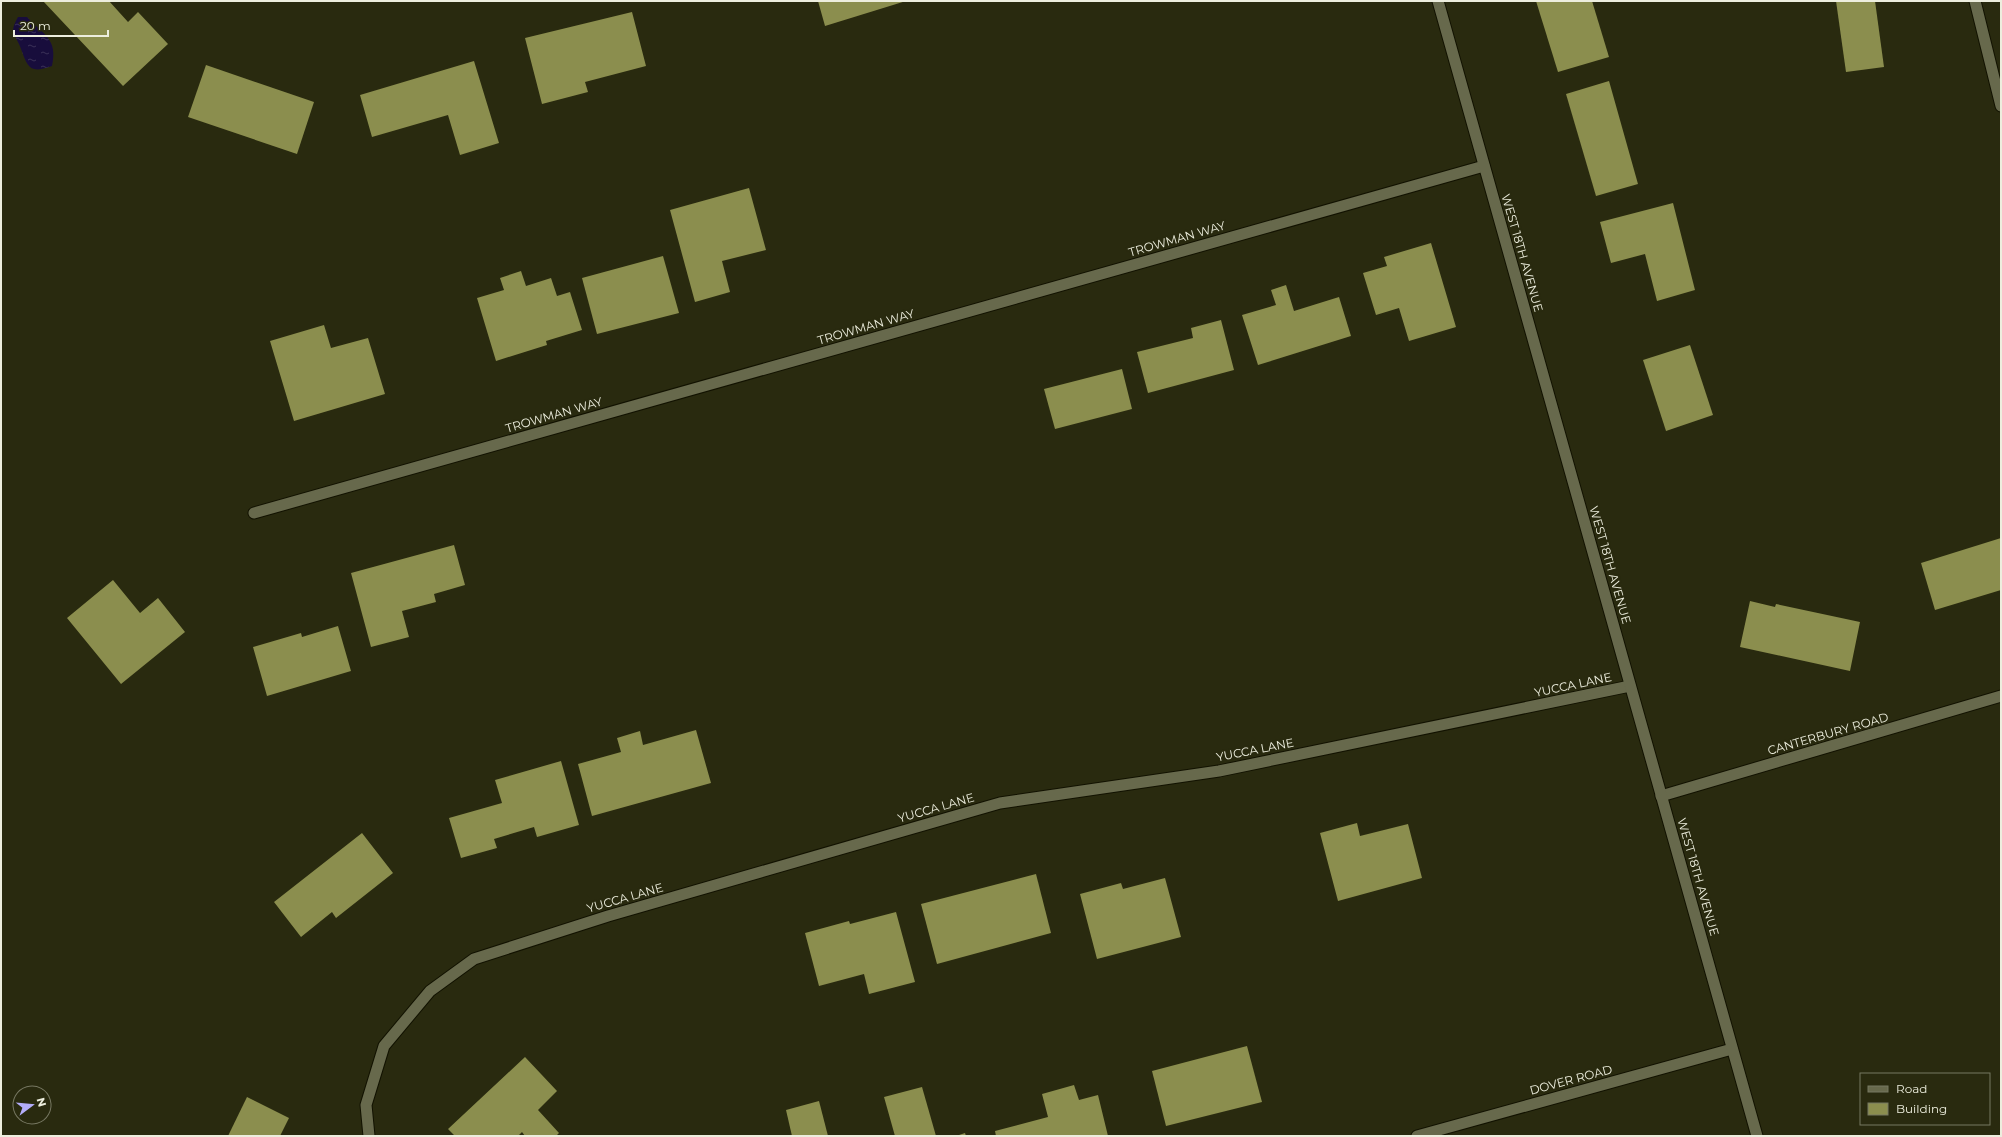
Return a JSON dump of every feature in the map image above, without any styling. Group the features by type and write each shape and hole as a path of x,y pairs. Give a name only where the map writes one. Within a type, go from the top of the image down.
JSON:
{"street":[{"name":"WEST 18TH AVENUE","path":"1438,1 1757,1136"},
{"path":"1975,1 2001,106"},
{"name":"TROWMAN WAY","path":"254,513 1484,166"},
{"name":"YUCCA LANE","path":"369,1136 366,1105 384,1046 430,991 474,959 608,916 1000,803 1219,771 1630,686"},
{"name":"CANTERBURY ROAD","path":"1661,796 2001,696"},
{"name":"DOVER ROAD","path":"1417,1136 1732,1049"}],"water":[{"path":"18,17 27,17 48,38 53,49 52,66 34,69 28,65 13,31"}],"building":[{"path":"43,1 109,1 128,22 138,12 168,44 123,86"},
{"path":"818,1 906,1 825,26"},
{"path":"1536,1 1592,1 1609,57 1558,72"},
{"path":"1836,1 1875,1 1884,67 1846,72"},
{"path":"632,12 646,66 585,82 588,92 542,104 525,38"},
{"path":"474,61 499,143 460,155 448,115 372,137 360,95"},
{"path":"206,65 314,102 297,154 188,117"},
{"path":"1609,81 1638,184 1596,196 1566,94"},
{"path":"749,188 766,250 722,261 730,292 695,302 670,210"},
{"path":"1673,203 1695,290 1657,301 1645,254 1611,263 1600,222"},
{"path":"1431,243 1456,327 1409,341 1399,308 1376,315 1363,273 1387,266 1384,257"},
{"path":"663,256 679,313 597,334 582,278"},
{"path":"521,271 526,286 551,278 557,296 570,292 582,330 546,341 547,345 496,361 477,298 504,290 500,278"},
{"path":"1286,285 1294,311 1339,297 1351,336 1258,365 1242,315 1276,305 1271,290"},
{"path":"1221,320 1234,370 1148,393 1137,352 1193,338 1191,328"},
{"path":"324,325 331,348 368,338 385,394 294,421 270,341"},
{"path":"1690,345 1713,415 1666,431 1643,360"},
{"path":"1122,369 1132,409 1055,429 1044,389"},
{"path":"2001,538 2001,590 1935,610 1921,563"},
{"path":"454,545 465,585 434,594 436,602 402,611 409,637 371,647 351,573"},
{"path":"113,580 140,613 158,598 185,632 121,684 67,618"},
{"path":"1750,601 1775,607 1776,604 1860,622 1850,671 1740,647"},
{"path":"338,626 351,671 267,696 253,647 301,633 302,637"},
{"path":"696,730 711,783 592,816 578,764 621,752 617,738 640,731 643,745"},
{"path":"561,761 579,825 537,837 534,827 494,839 497,848 461,858 449,818 502,803 495,780"},
{"path":"1357,823 1360,836 1408,824 1422,878 1338,901 1320,833"},
{"path":"362,833 393,873 336,918 332,912 301,937 274,902"},
{"path":"1036,874 1051,933 937,964 921,904"},
{"path":"1165,878 1181,937 1097,959 1080,894 1121,883 1123,889"},
{"path":"896,912 915,982 869,994 864,974 819,986 805,933 849,921 850,924"},
{"path":"1247,1046 1262,1102 1166,1126 1152,1071"},
{"path":"525,1057 557,1091 538,1110 559,1133 556,1136 525,1136 522,1132 518,1136 455,1136 448,1129"},
{"path":"1074,1085 1079,1100 1098,1095 1108,1136 996,1136 995,1131 1048,1117 1042,1094"},
{"path":"922,1087 936,1136 895,1136 884,1097"},
{"path":"247,1097 289,1118 280,1136 228,1136"},
{"path":"819,1101 828,1136 792,1136 786,1110"},
{"path":"965,1133 966,1136 956,1136"}]}
